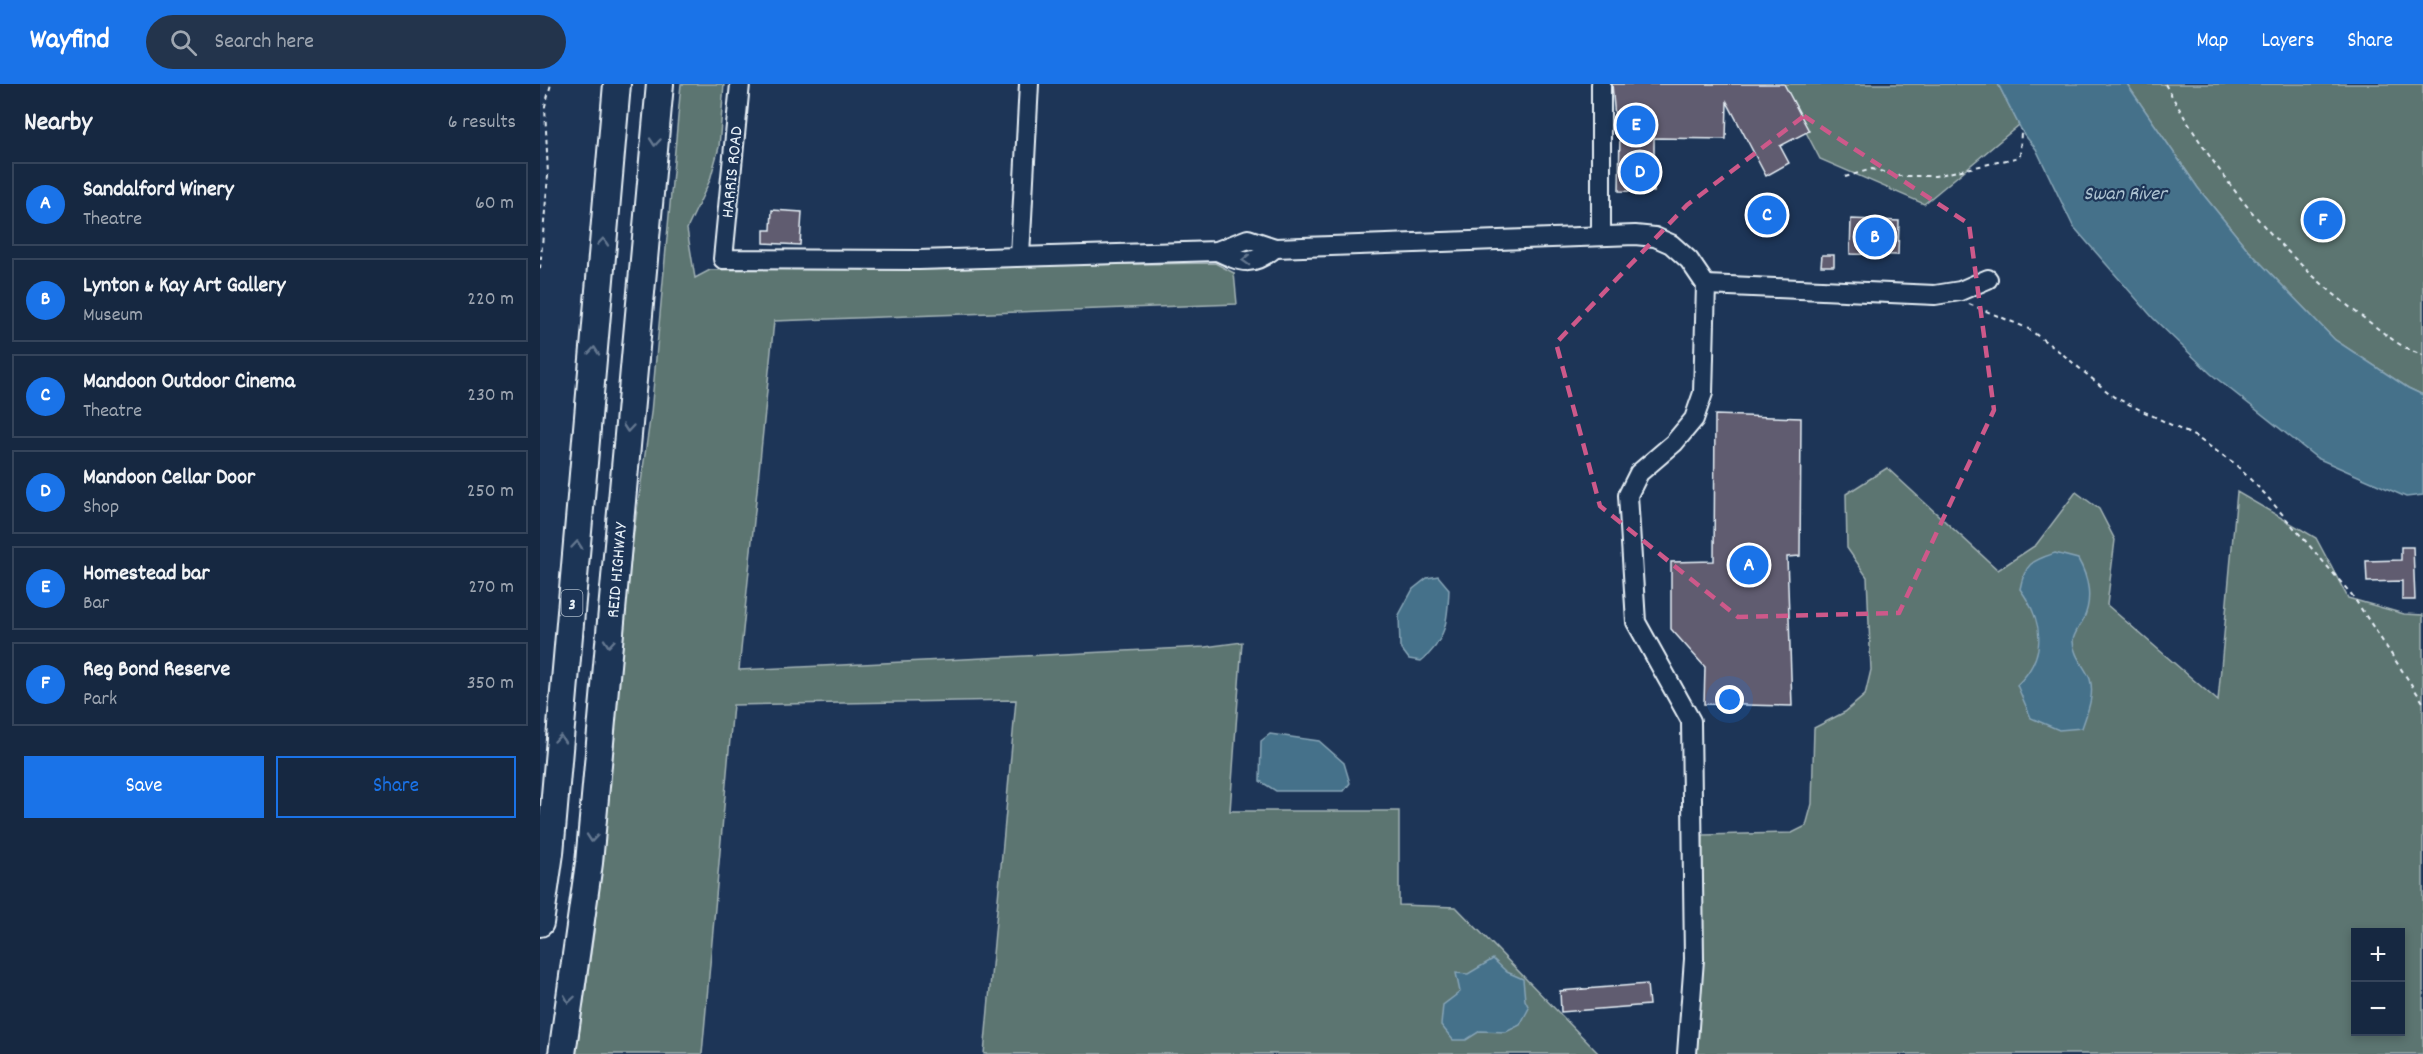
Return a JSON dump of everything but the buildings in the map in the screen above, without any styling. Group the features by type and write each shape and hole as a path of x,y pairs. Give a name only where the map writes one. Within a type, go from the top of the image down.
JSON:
{"highway":[{"path":"600,84 605,96 606,114 606,202"},
{"name":"3","path":"540,923 550,853 617,84"},
{"name":"REID HIGHWAY","path":"562,1054 589,863 660,84"}],"street":[{"name":"HARRIS ROAD","path":"740,84 723,259 919,260 1020,256"},
{"path":"1029,84 1020,256 1217,251 1248,239 1275,248 1601,236 1655,237 1671,244 1689,260 1706,285 1703,393 1694,419 1674,443 1639,473 1628,495 1636,622 1691,721 1694,959 1687,1054"},
{"path":"1601,84 1601,236"},
{"path":"1706,285 1935,294 1960,291 1988,279"}],"path":[{"path":"540,268 548,176 545,106 551,84"},
{"path":"2165,84 2214,165 2249,210 2283,248 2321,285 2380,330 2404,347 2423,354"},
{"path":"1845,177 1872,169 1899,176 1935,176 2020,157 2021,129"},
{"path":"1967,303 2027,328 2114,397 2196,437 2234,463 2265,493 2352,595 2423,702"}],"highlighted area":[{"path":"1804,116 1969,224 1994,410 1899,613 1738,617 1600,506 1556,343 1687,205"}],"green space":[{"path":"681,84 724,84 719,147 710,180 687,229 695,278 710,270 1215,263 1234,273 1237,304 774,321 739,670 1205,647 1242,642 1230,811 1399,811 1399,905 1456,907 1599,1054 984,1054 1016,700 733,705 702,1054 576,1054 594,932 618,664 651,413"},
{"path":"1781,84 1998,84 2019,125 1924,204 1820,159"},
{"path":"2127,84 2423,84 2423,395 2408,388 2335,340 2249,251 2198,188"},
{"path":"1887,468 1998,570 2036,545 2076,492 2099,509 2115,540 2107,605 2218,701 2237,492 2316,538 2348,598 2404,614 2423,615 2423,1054 1694,1054 1703,835 1792,833 1806,826 1812,804 1814,728 1845,712 1865,695 1871,670 1867,577 1847,548 1846,494"}],"water":[{"name":"Swan River","path":"1998,84 2127,84 2198,188 2249,251 2335,340 2408,388 2423,395 2423,495 2406,497 2317,458 2211,374 2153,318 2073,226 2036,149 2023,133"},
{"path":"2055,553 2078,559 2087,581 2088,605 2073,641 2075,651 2090,679 2092,691 2082,728 2059,730 2031,718 2017,685 2034,662 2039,638 2034,613 2020,589 2022,580 2031,564"},
{"path":"1438,576 1449,589 1448,610 1441,638 1421,661 1409,659 1400,647 1399,615 1413,589 1427,578"},
{"path":"1270,734 1319,741 1344,763 1350,783 1344,791 1276,791 1260,781 1261,741"},
{"path":"1493,959 1507,972 1523,979 1525,1000 1529,1008 1520,1025 1506,1032 1480,1031 1466,1040 1453,1040 1441,1025 1443,1005 1460,992 1456,973 1468,974"}],"place":[{"name":"Homestead bar","path":"1636,125"},
{"name":"Mandoon Cellar Door","path":"1640,172"},
{"name":"Mandoon Outdoor Cinema","path":"1767,215"},
{"name":"Reg Bond Reserve","path":"2323,220"},
{"name":"Lynton & Kay Art Gallery","path":"1875,237"},
{"name":"Sandalford Winery","path":"1749,565"}]}
